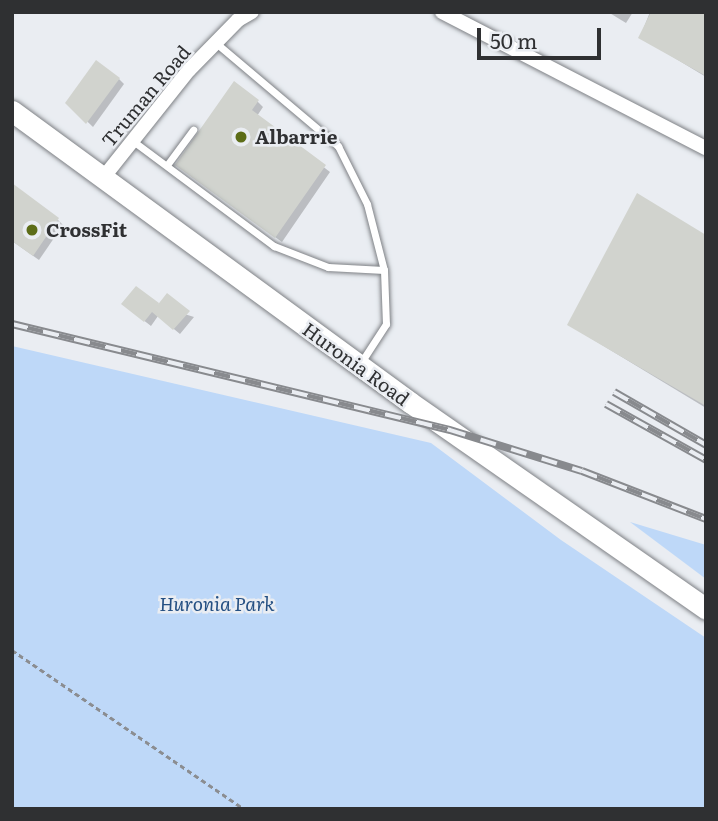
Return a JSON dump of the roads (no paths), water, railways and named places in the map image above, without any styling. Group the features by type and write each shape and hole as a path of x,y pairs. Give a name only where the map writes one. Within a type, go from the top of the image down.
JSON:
{"main road":[{"name":"Huronia Road","path":"12,111 359,365 706,609"}],"street":[{"name":"Truman Road","path":"103,178 216,43 252,12"},
{"path":"442,12 706,148"}],"lane":[{"path":"216,43 338,146 367,204 384,270 386,324 359,365"},
{"path":"167,165 193,130"},
{"path":"133,141 274,246 328,267 384,270"}],"railway":[{"path":"12,324 450,430 582,471 706,519"},
{"path":"614,392 706,445"},
{"path":"606,404 706,460"}],"place":[{"name":"Albarrie","path":"241,137"},
{"name":"CrossFit","path":"32,230"}],"park label":[{"name":"Huronia Park","path":"217,604"}]}
